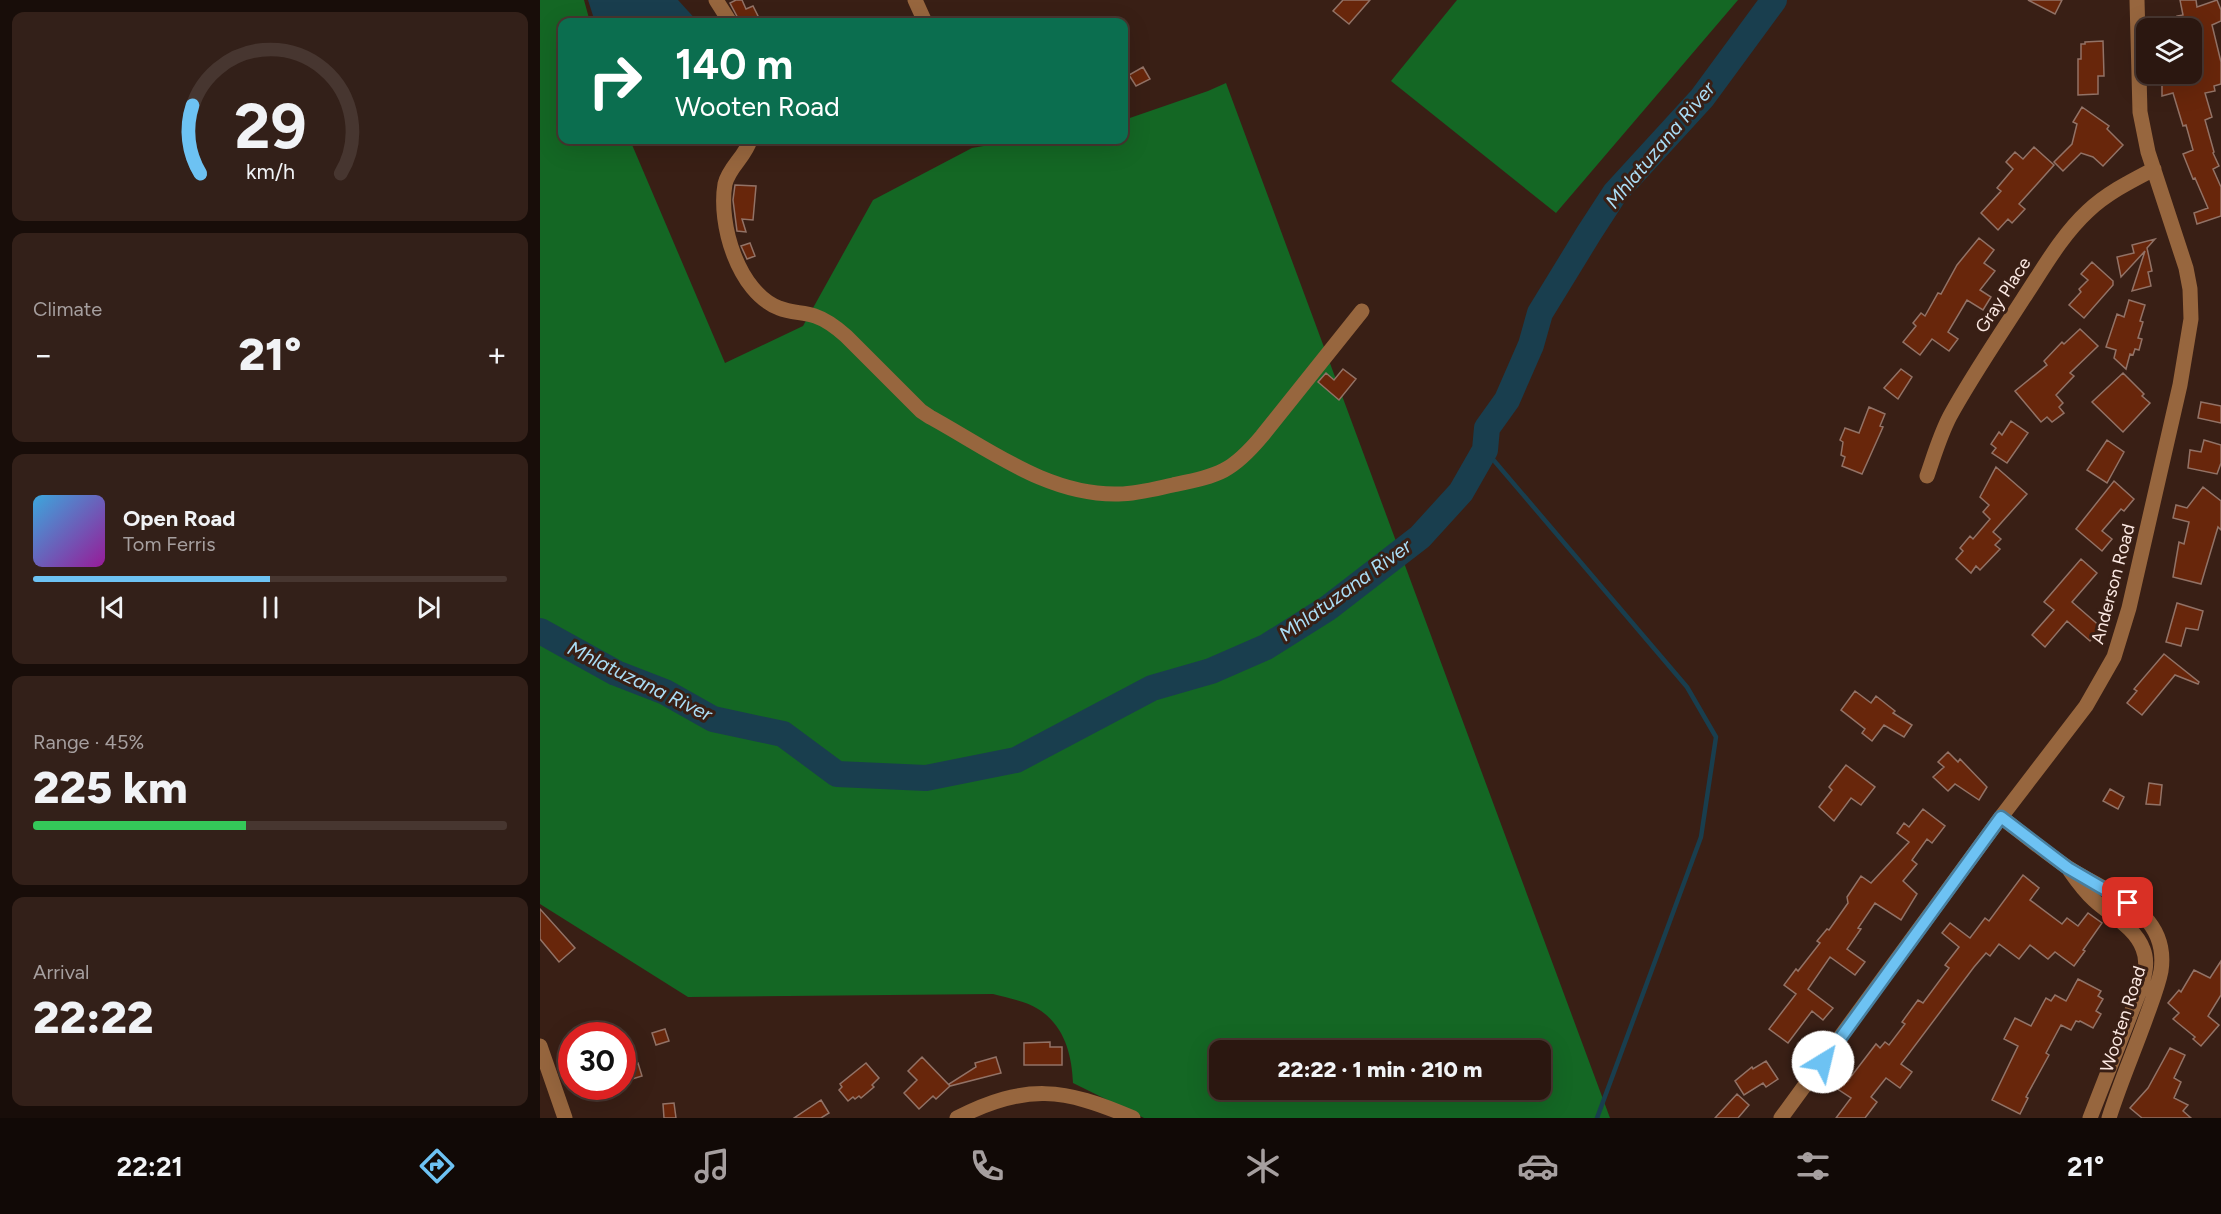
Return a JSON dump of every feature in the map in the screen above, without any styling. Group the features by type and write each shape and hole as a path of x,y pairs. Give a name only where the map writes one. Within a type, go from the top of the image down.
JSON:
{"street":[{"path":"716,0 727,18"},
{"path":"915,0 923,18"},
{"name":"Anderson Road","path":"1781,1118 2001,817 2086,706 2114,657 2129,608 2180,385 2191,319 2190,289 2186,268 2154,170 2140,112 2137,0"},
{"path":"749,144 727,179 724,192 732,252 750,284 777,308 814,315 836,328 921,411 930,417 1026,471 1066,488 1102,494 1126,494 1192,481 1230,468 1248,453 1362,311"},
{"name":"Gray Place","path":"1927,476 1939,441 1960,399 2073,226 2112,191 2154,170"},
{"name":"Wooten Road","path":"2001,817 2068,868 2103,887 2140,912 2156,932 2162,959 2158,984 2109,1118"},
{"name":"Wooten Road","path":"2068,868 2090,896 2140,941 2146,959 2142,985 2090,1118"},
{"path":"540,1046 565,1118"},
{"path":"957,1118 994,1102 1031,1093 1062,1094 1133,1118"}],"green space":[{"path":"540,0 584,0 589,18 558,18 558,144 632,144 725,363 803,326 873,200 972,148 995,144 1128,144 1128,119 1226,83 1610,1118 1144,1118 1073,1083 1071,1061 1065,1041 1054,1023 1033,1006 993,994 688,997 540,904"},
{"path":"1457,0 1738,0 1556,213 1391,81"}],"water":[{"path":"588,0 678,0 694,18 594,18"}],"building":[{"path":"742,0 746,9 753,6 758,16 738,18 730,3"},
{"path":"1343,0 1370,0 1349,24 1333,11"},
{"path":"2028,0 2062,0 2055,14"},
{"path":"2180,0 2196,0 2197,7 2217,0 2221,10 2221,21 2212,25 2221,62 2221,84 2214,86 2215,91 2205,93 2212,117 2205,120 2213,153 2219,166 2213,169 2221,187 2221,216 2197,224 2194,213 2208,208 2183,154 2193,150 2173,93 2162,96 2162,84 2202,84 2202,18 2177,18 2177,16 2183,15"},
{"path":"2103,41 2104,76 2098,76 2098,94 2078,95 2078,59 2081,59 2081,44"},
{"path":"1143,67 1150,79 1136,86 1129,75"},
{"path":"2082,107 2109,126 2107,129 2123,145 2103,166 2093,157 2081,153 2063,171 2054,162 2072,144 2077,124 2073,122"},
{"path":"2034,147 2054,165 2019,204 2025,209 2012,223 2008,219 1998,230 1981,213 2001,191 1997,188 2013,169 2006,162 2015,152 2023,159"},
{"path":"735,185 756,186 753,220 742,219 746,232 737,231 733,200"},
{"path":"1979,238 1994,250 1984,263 1995,271 1980,290 1991,297 1983,310 1967,300 1948,332 1958,339 1949,351 1932,339 1920,355 1903,342 1916,326 1913,323 1921,313 1925,316 1938,293 1941,294 1957,265"},
{"path":"2155,239 2147,248 2152,271 2148,272 2151,286 2132,291 2145,251 2121,277 2117,257 2134,253 2132,245"},
{"path":"750,243 755,256 747,259 741,246"},
{"path":"2092,262 2113,281 2113,285 2084,318 2069,305 2088,280 2081,274"},
{"path":"2129,300 2145,305 2140,321 2143,322 2138,338 2142,339 2139,350 2135,349 2133,355 2130,354 2126,369 2114,358 2116,350 2106,347 2117,314 2124,317"},
{"path":"2080,329 2098,346 2070,373 2074,376 2056,395 2063,403 2059,407 2064,413 2052,422 2047,417 2041,422 2015,391 2047,365 2044,361 2062,342 2064,344"},
{"path":"1343,369 1356,379 1339,400 1318,382 1326,373 1334,380"},
{"path":"1901,369 1912,377 1898,399 1884,388"},
{"path":"2123,373 2150,403 2123,432 2092,402"},
{"path":"2201,402 2221,406 2221,423 2198,418"},
{"path":"1869,407 1885,414 1880,426 1883,427 1862,474 1842,466 1845,457 1841,455 1843,442 1840,440 1845,428 1859,433"},
{"path":"2011,421 2028,433 2007,463 1992,453 1996,448 1991,444 1999,432 2002,435"},
{"path":"2107,440 2124,452 2107,483 2087,470"},
{"path":"2204,440 2221,445 2221,463 2217,474 2188,468 2190,450 2201,452"},
{"path":"1996,467 2027,494 1993,532 2001,539 1995,545 2000,549 1980,570 1976,566 1971,573 1956,559 1963,551 1960,548 1970,536 1973,539 1990,519 1983,512 1989,505 1980,497"},
{"path":"2114,481 2134,499 2124,511 2121,509 2102,531 2112,539 2102,551 2076,529"},
{"path":"2203,487 2221,501 2221,530 2218,527 2201,584 2173,577 2179,542 2184,544 2189,522 2173,518 2176,505 2187,508"},
{"path":"2081,559 2097,573 2072,602 2102,628 2090,641 2067,621 2045,647 2032,635 2054,610 2044,602"},
{"path":"2177,603 2203,611 2198,630 2186,628 2181,646 2166,642"},
{"path":"2164,654 2199,682 2198,684 2175,675 2142,715 2127,703 2137,691 2134,689"},
{"path":"1855,691 1871,703 1876,696 1895,711 1893,713 1912,725 1904,737 1884,725 1872,741 1862,733 1865,729 1841,710"},
{"path":"1948,752 1958,762 1960,759 1987,787 1979,800 1955,784 1948,791 1933,777 1944,767 1938,762"},
{"path":"1846,765 1875,787 1861,805 1851,798 1834,821 1819,807 1832,790 1829,787"},
{"path":"2149,783 2162,785 2160,805 2146,804"},
{"path":"2110,789 2124,797 2118,809 2103,801"},
{"path":"1923,809 1945,826 1932,843 1927,839 1912,860 1917,864 1903,881 1917,894 1901,920 1875,903 1847,949 1865,962 1855,975 1830,957 1808,989 1833,1008 1823,1020 1812,1011 1788,1043 1769,1029 1796,994 1784,985 1820,943 1817,941 1827,929 1829,930 1848,903 1847,897 1861,876 1871,883 1909,842 1897,833 1904,823 1909,827"},
{"path":"2023,875 2039,888 2030,900 2062,924 2067,918 2078,926 2088,913 2102,923 2074,966 2055,952 2048,959 2030,945 2019,959 1999,944 1990,956 1986,953 1974,967 1901,1064 1912,1072 1900,1088 1886,1078 1871,1097 1877,1102 1865,1118 1836,1118 1851,1098 1830,1084 1840,1070 1850,1078 1876,1044 1880,1048 1885,1042 1889,1045 1905,1024 1902,1022 1918,1000 1923,1003 1949,968 1945,965 1959,947 1942,933 1950,923 1970,938 1985,918 1989,921"},
{"path":"540,909 575,948 559,962 540,939"},
{"path":"2221,961 2221,995 2208,1016 2219,1025 2201,1046 2193,1039 2195,1037 2173,1019 2179,1013 2168,1003 2179,990 2181,992 2194,970 2210,978"},
{"path":"2078,979 2101,991 2098,996 2103,999 2096,1011 2101,1014 2093,1028 2080,1021 2076,1021 2071,1030 2061,1025 2046,1053 2049,1055 2026,1097 2028,1098 2020,1114 1992,1100 2018,1046 2004,1039 2015,1018 2031,1026 2046,998 2051,1001 2055,995 2066,1001"},
{"path":"665,1029 669,1041 656,1045 652,1033"},
{"path":"1050,1042 1050,1047 1062,1047 1062,1065 1024,1065 1024,1043"},
{"path":"2170,1048 2185,1055 2174,1078 2181,1082 2174,1098 2188,1105 2183,1111 2191,1118 2142,1118 2130,1108 2148,1088"},
{"path":"922,1057 950,1086 936,1099 933,1096 919,1109 904,1093 917,1080 908,1071"},
{"path":"996,1057 1001,1073 950,1086 949,1084 976,1067 975,1063"},
{"path":"1766,1061 1778,1079 1766,1087 1763,1083 1744,1095 1735,1081 1752,1067 1753,1069"},
{"path":"638,1063 642,1076 636,1078 636,1064"},
{"path":"866,1063 879,1078 872,1085 874,1087 861,1098 853,1097 848,1101 839,1090 842,1087 840,1084"},
{"path":"1737,1094 1749,1105 1738,1118 1715,1118"},
{"path":"821,1100 829,1113 821,1118 794,1118"},
{"path":"674,1103 676,1118 664,1118 663,1104"}],"waterway":[{"name":"Mhlatuzana River","path":"540,631 616,673 665,692 713,719 783,734 837,774 926,778 1016,760 1152,688 1211,671 1266,647 1328,608 1420,537 1461,492 1485,450 1487,428 1507,400 1531,345 1540,313 1589,233 1615,193 1702,98 1774,0"},
{"path":"1485,450 1687,687 1716,737 1701,837 1597,1118"}],"route":[{"path":"1823,1062 2001,817 2068,868 2128,903"}]}
